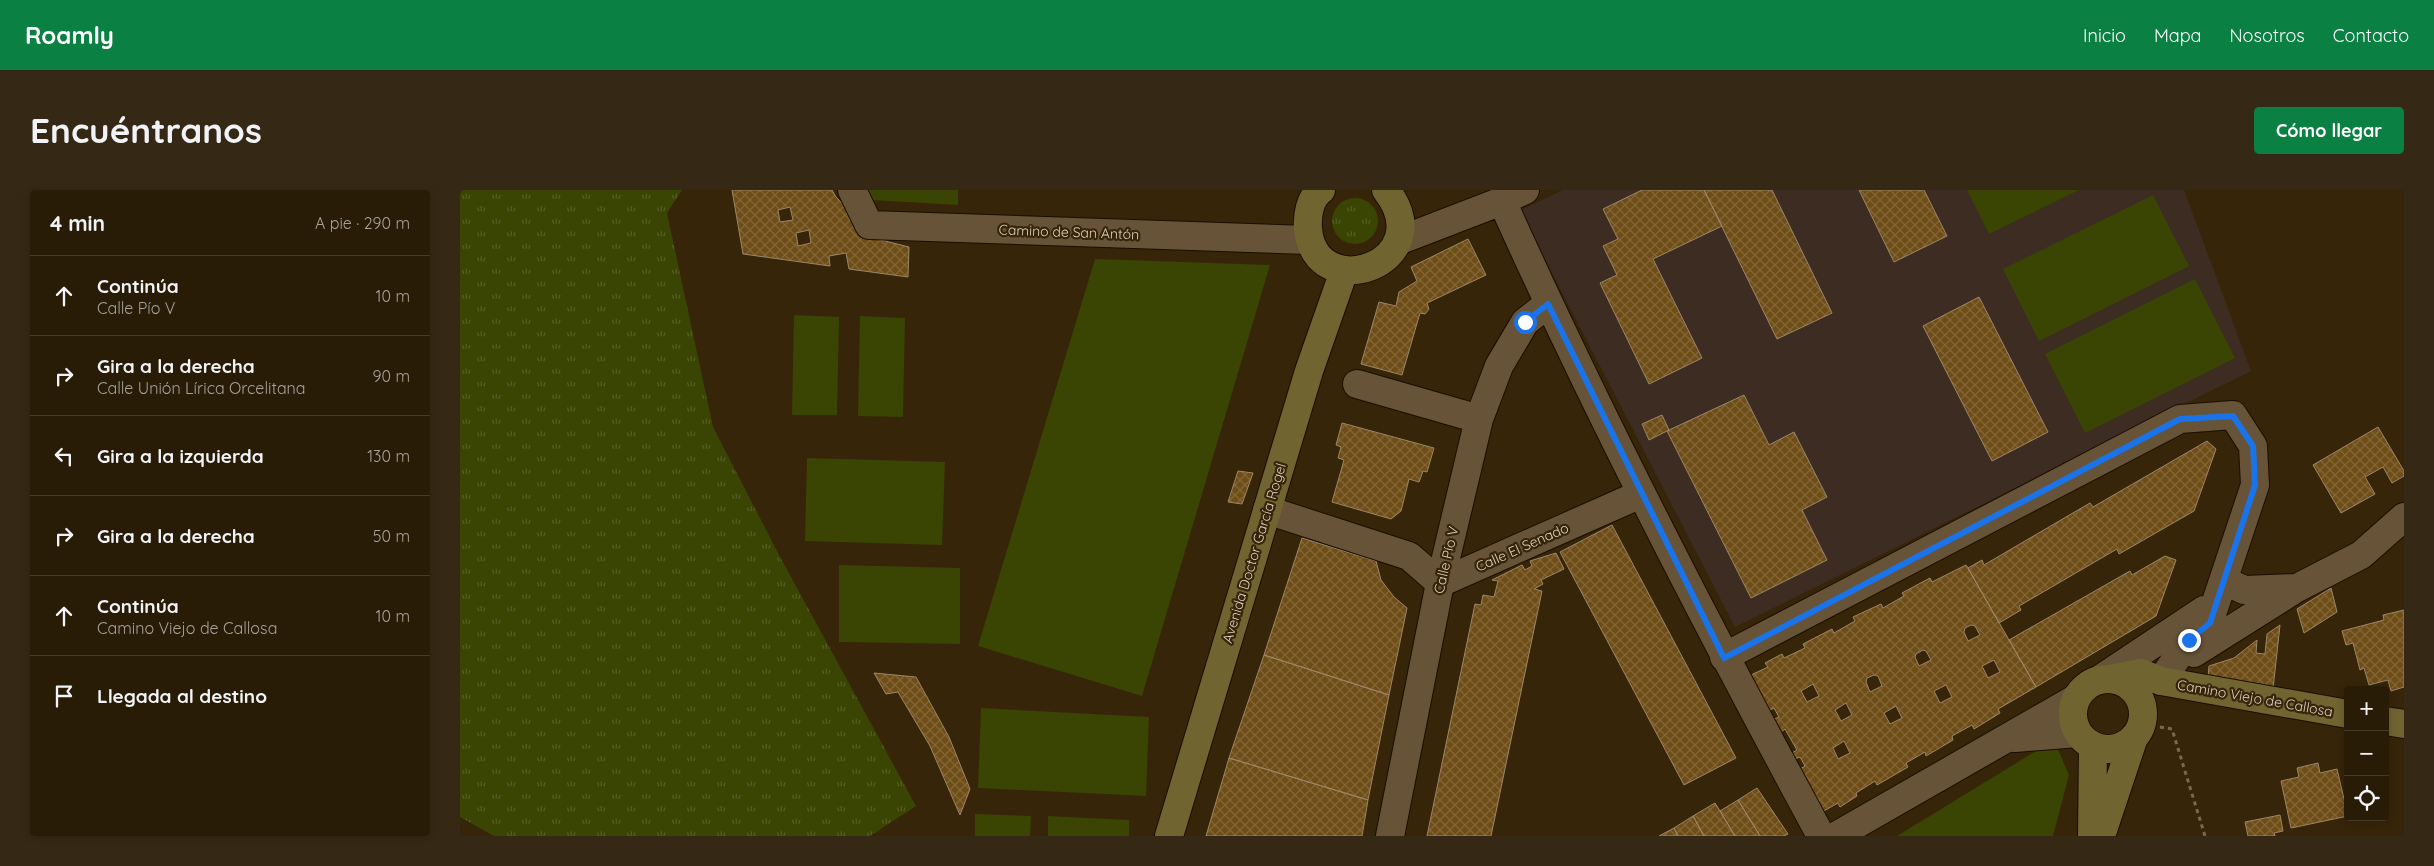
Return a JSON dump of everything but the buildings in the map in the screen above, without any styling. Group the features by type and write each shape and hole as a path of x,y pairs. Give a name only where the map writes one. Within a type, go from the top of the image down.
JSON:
{"street":[{"name":"Camino de San Antón","path":"852,190 869,225 1308,240"},
{"path":"1321,190 1307,214 1308,240 1329,265 1344,271 1360,271 1376,266 1389,256 1398,241 1401,222 1396,203 1386,190"},
{"path":"1398,241 1514,196 1548,304 1724,658 1821,836"},
{"name":"Avenida Doctor García Rogel","path":"1169,836 1309,371 1344,271"},
{"name":"Calle Pío V","path":"1390,836 1440,583 1479,419 1499,366 1525,322 1548,304"},
{"path":"1357,384 1479,419"},
{"name":"Camino Viejo de Callosa","path":"1724,658 2180,419 2233,416 2253,446 2255,485 2210,623 2189,640 2139,720"},
{"name":"Calle El Senado","path":"1440,583 1641,494"},
{"path":"1267,510 1409,556 1440,583"},
{"path":"2167,674 2297,588 2361,554 2404,517"},
{"path":"1836,836 2075,699 2091,682 2108,678 2220,592 2297,588"},
{"name":"Camino Viejo de Callosa","path":"2108,678 2141,673 2167,674 2344,713"},
{"path":"2101,836 2139,720 2134,689 2108,678"},
{"path":"2075,699 2073,722 2085,739 2092,836"},
{"path":"2006,739 2085,739 2115,748 2139,720"},
{"path":"2389,722 2404,724"}],"path":[{"path":"2139,720 2172,729 2206,836"}],"shaded area":[{"path":"1563,190 2184,190 2251,371 1735,627 1520,211"}],"green space":[{"path":"460,190 682,190 667,213 713,427 779,555 916,806 870,836 494,836 460,817"},
{"path":"867,190 958,190 958,205 872,200"},
{"path":"1967,190 2079,190 1989,234"},
{"path":"2153,195 2189,266 2039,341 2003,269"},
{"path":"1350,198 1360,198 1374,208 1378,221 1374,234 1368,240 1360,244 1350,244 1336,234 1332,226 1332,216 1342,202"},
{"path":"1095,259 1270,265 1142,696 978,646"},
{"path":"2195,279 2235,358 2085,433 2045,354"},
{"path":"794,315 839,317 837,415 792,415"},
{"path":"860,316 905,318 903,417 858,416"},
{"path":"807,458 945,462 942,545 805,541"},
{"path":"839,565 960,568 960,644 839,642"},
{"path":"981,708 1149,717 1146,796 978,788"},
{"path":"2054,740 2069,775 2053,836 1897,836"},
{"path":"975,814 1031,816 1030,836 975,836"},
{"path":"1048,816 1129,820 1129,836 1048,836"}],"route":[{"path":"1525,322 1548,304 1724,658 2180,419 2233,416 2253,446 2255,485 2210,623 2189,640"}]}
